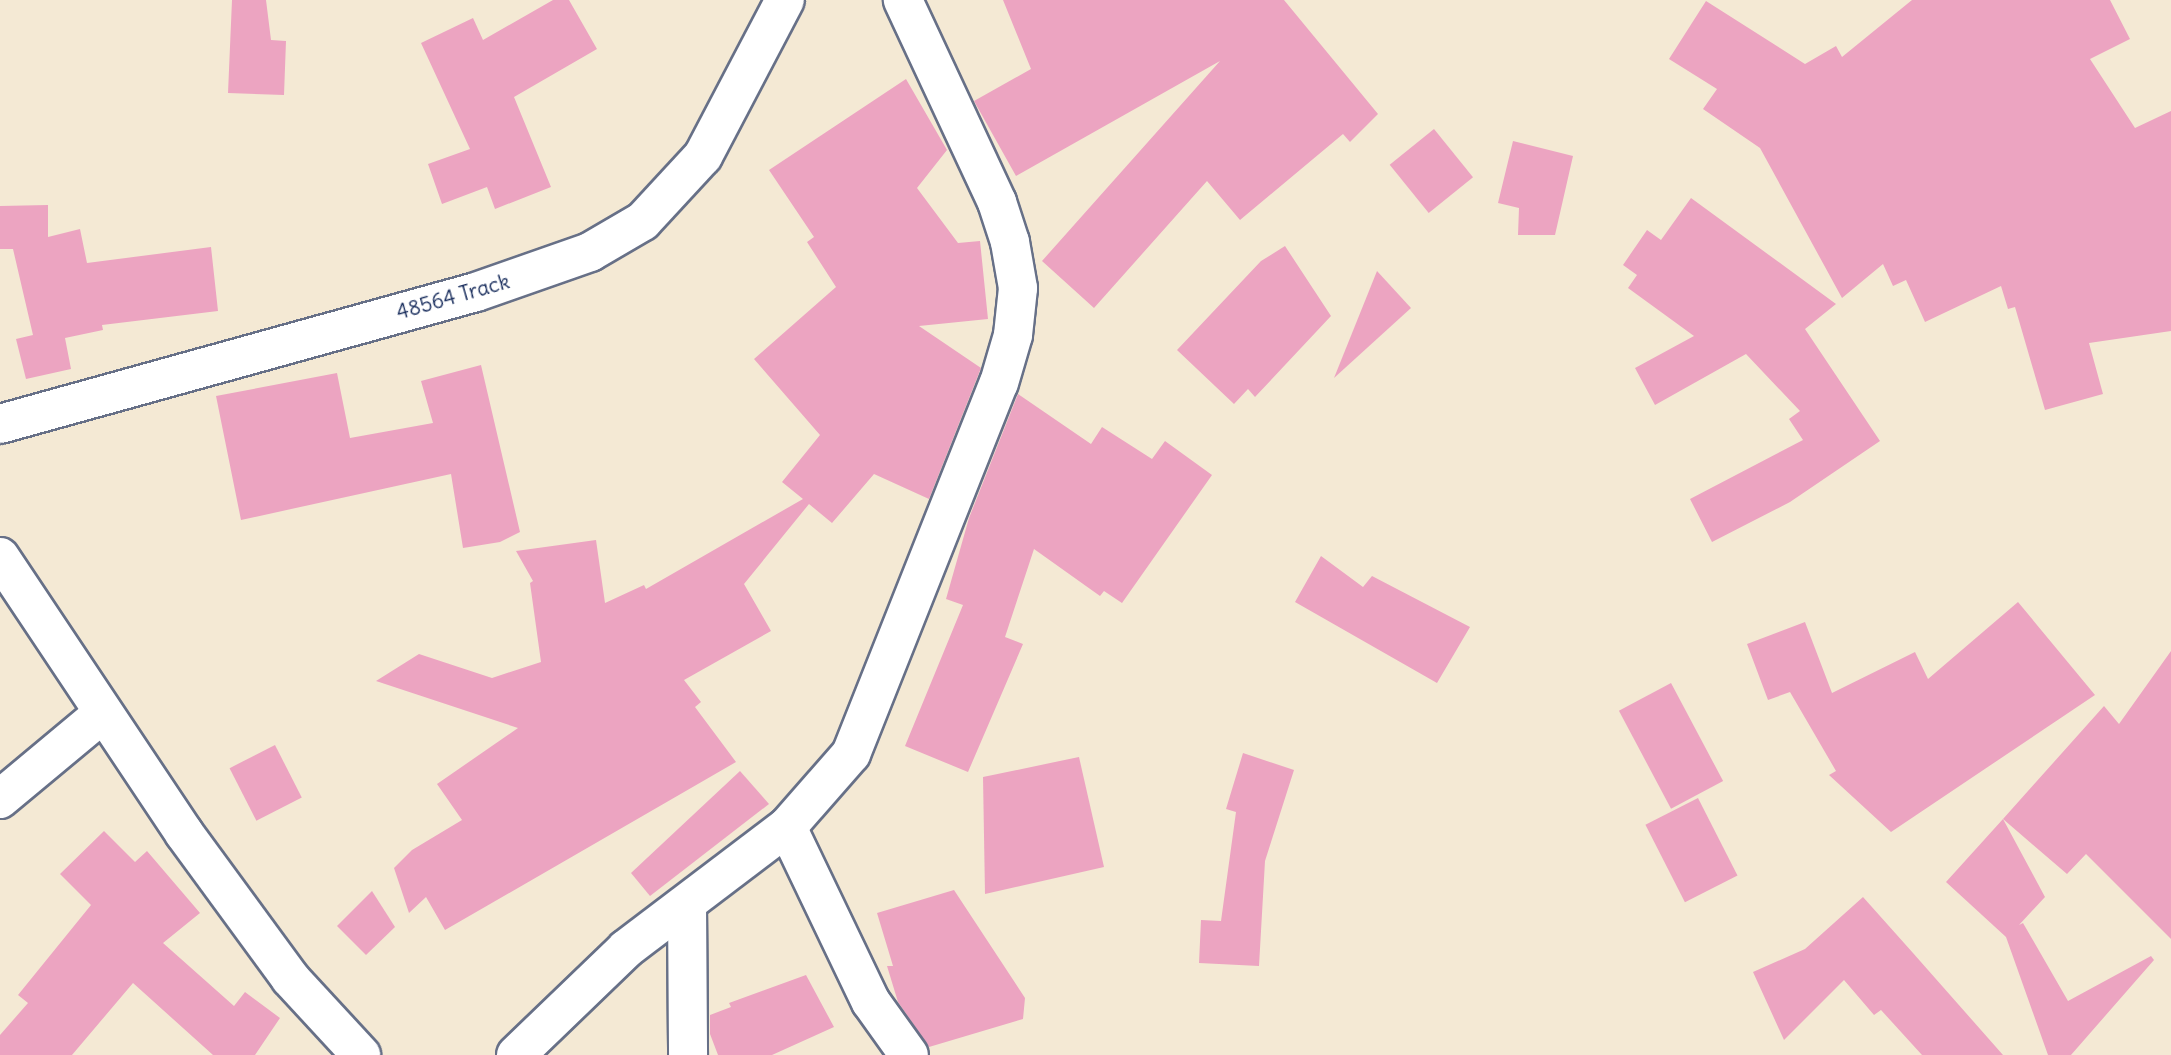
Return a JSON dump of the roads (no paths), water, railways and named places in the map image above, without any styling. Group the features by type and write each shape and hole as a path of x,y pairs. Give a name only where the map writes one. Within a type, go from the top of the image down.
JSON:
{"street":[{"name":"48564 Track","path":"0,424 476,292 590,252 643,221 703,156 785,0"},
{"path":"516,1055 626,949 787,827 851,754 999,383 1013,335 1018,288 1002,216 903,0"},
{"path":"0,557 102,714 290,978 361,1055"},
{"path":"0,799 102,714"},
{"path":"787,827 871,1002 909,1055"},
{"path":"687,904 688,1055"}]}
